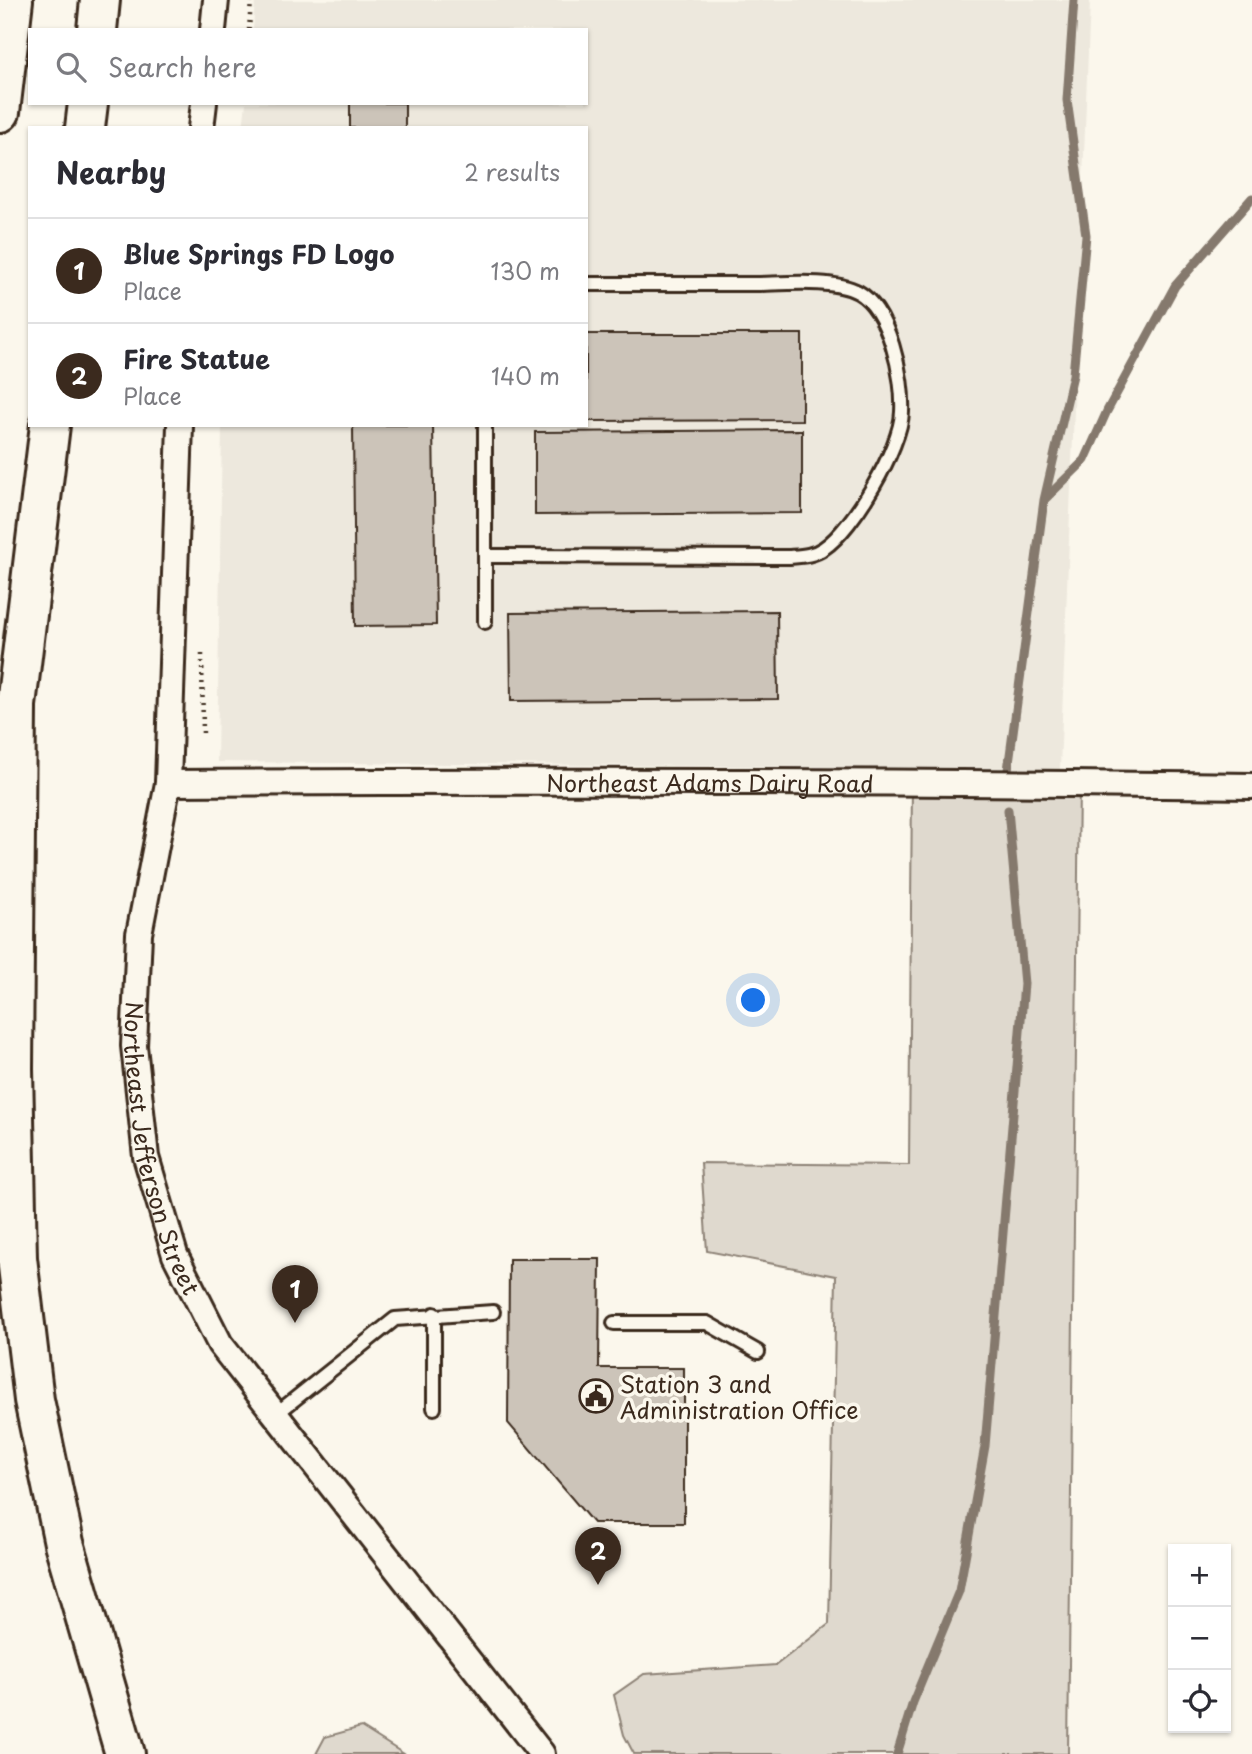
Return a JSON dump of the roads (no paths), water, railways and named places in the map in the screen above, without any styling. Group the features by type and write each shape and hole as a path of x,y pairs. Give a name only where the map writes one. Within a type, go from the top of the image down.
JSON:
{"highway":[{"path":"0,112 13,0"},
{"path":"97,28 100,0"},
{"path":"85,126 88,105"},
{"path":"0,843 50,427"},
{"path":"16,705 13,1069 18,1258 34,1399 64,1543 124,1754"}],"street":[{"path":"213,28 216,0"},
{"path":"201,126 204,105"},
{"name":"Northeast Jefferson Street","path":"180,427 168,783 139,934 134,1046 146,1157 175,1255 220,1343 542,1754"},
{"name":"Northeast Adams Dairy Road","path":"168,783 435,784 674,779 1252,786"}],"lane":[{"path":"485,556 788,557 813,554 843,531 891,452 899,431 901,401 889,335 881,314 870,300 854,289 809,284 588,284"},
{"path":"485,427 485,622"},
{"path":"276,1414 395,1319 434,1314 493,1312"},
{"path":"434,1314 434,1408"},
{"path":"614,1323 707,1324 758,1352"}],"waterway":[{"path":"1008,770 1044,500 1073,375 1086,235 1067,100 1074,0"},
{"path":"1045,499 1085,460 1107,411 1175,286 1252,198"},
{"path":"897,1754 913,1702 959,1591 985,1446 1024,984 1008,810"}],"place":[{"name":"Blue Springs FD Logo","path":"295,1323"},
{"name":"Station 3 and Administration Office","path":"596,1396"},
{"name":"Fire Statue","path":"598,1585"}]}
